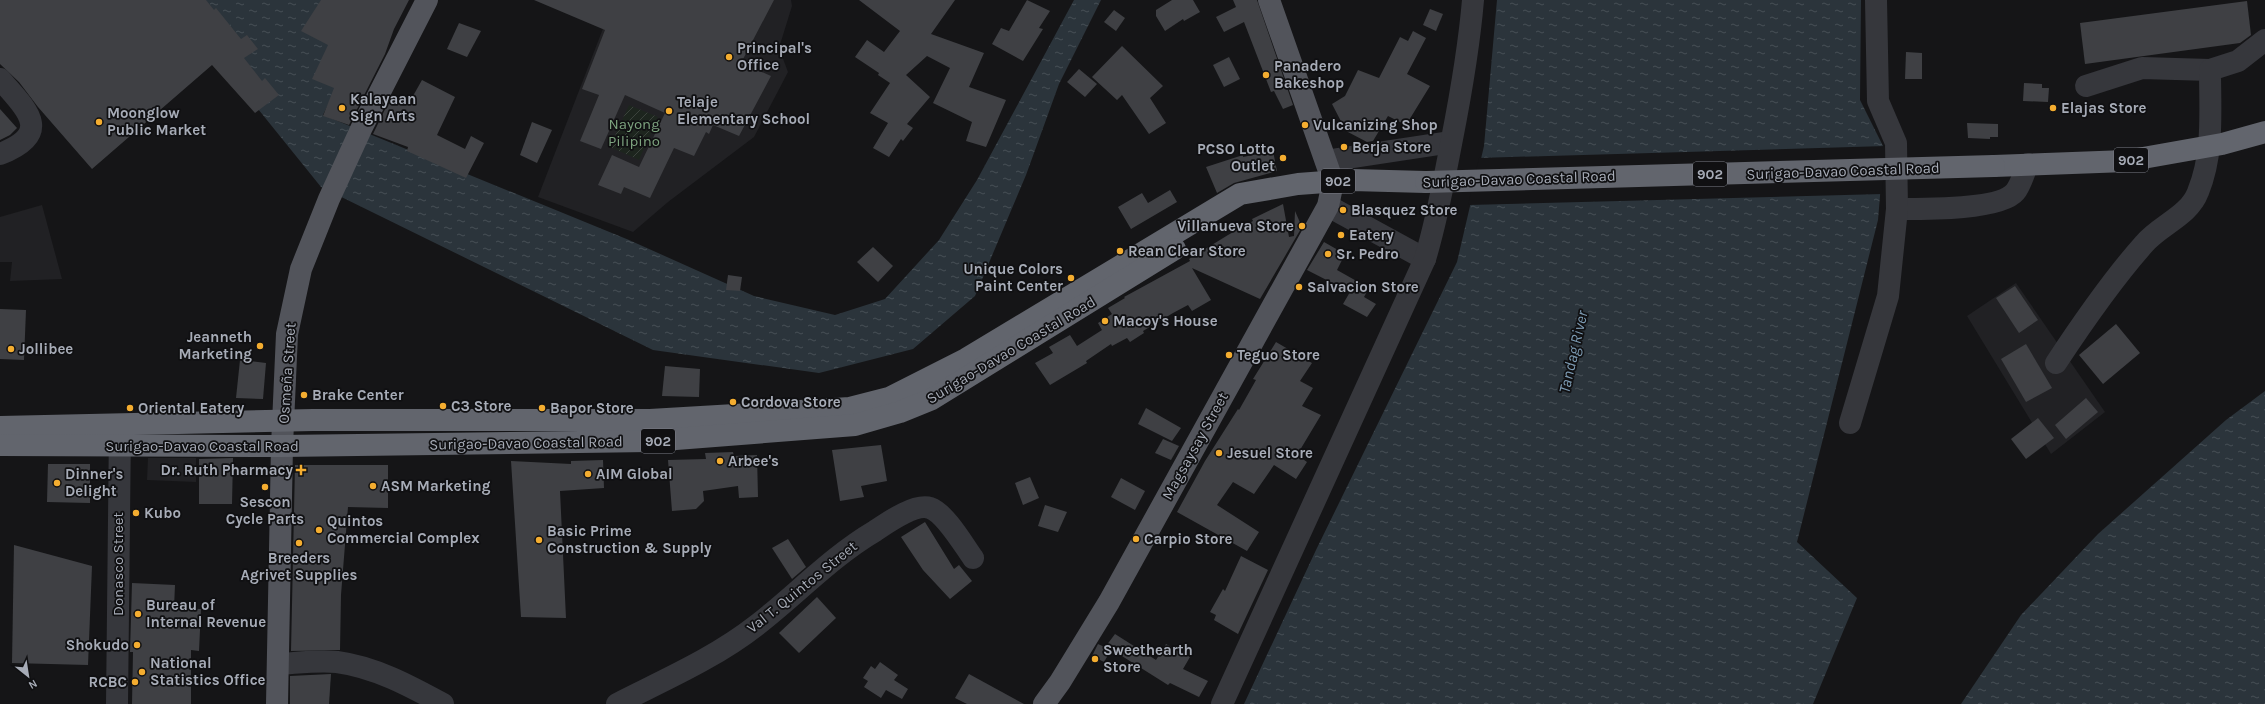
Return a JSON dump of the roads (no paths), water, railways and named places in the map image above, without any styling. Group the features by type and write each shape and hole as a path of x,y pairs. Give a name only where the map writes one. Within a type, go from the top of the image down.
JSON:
{"highway":[{"name":"Surigao-Davao Coastal Road","path":"0,445 283,421 650,420 850,408 889,398 948,379 1225,218 1240,207 1250,194 1298,184 1352,180 1426,182 2126,161 2210,146 2265,132"},
{"name":"Surigao-Davao Coastal Road","path":"0,427 282,446 650,441 855,425 900,412 932,399 948,379"},
{"path":"650,420 650,441"}],"main road":[{"name":"Osmeña Street","path":"277,704 282,446 287,334 299,276 329,199 362,128 427,0"},
{"path":"1269,0 1333,182"},
{"name":"Magsaysay Street","path":"1044,704 1060,682 1109,602 1328,206 1333,182"}],"street":[{"path":"1222,704 1425,259 1436,224 1469,48 1473,0"},
{"path":"1850,423 1888,296 1897,209 1896,143 1878,101 1876,0"},
{"path":"2086,86 2142,68 2210,70 2238,61 2265,40"},
{"path":"2056,363 2103,295 2145,242 2193,203 2199,192 2210,146 2210,70"},
{"path":"0,79 20,102 28,116 32,128 30,136 23,143 0,154"},
{"path":"1326,161 1451,142"},
{"path":"1897,209 1941,209 1997,203 2015,193 2028,164"},
{"path":"1328,206 1425,259"},
{"name":"Donasco Street","path":"117,704 120,435"},
{"name":"Val T. Quintos Street","path":"617,704 731,644 757,625 815,574 859,540 902,514 916,508 929,507 941,514 973,558"},
{"path":"278,664 336,662 362,668 407,684 443,704"},
{"path":"1054,704 1060,682"}],"water":[{"path":"170,0 378,0 323,115 629,240 754,296 835,315 885,299 939,240 977,180 1074,0 1101,0 1059,84 1026,175 975,296 913,349 819,373 653,350 321,187"},
{"name":"Tandag River","path":"1497,0 1861,0 1860,100 1884,148 1878,220 1797,542 1857,598 1813,704 1244,704 1316,550 1457,262 1484,146"},
{"path":"2265,391 2265,704 1961,704 2021,615 2098,534 2226,420"}],"place":[{"name":"Principal's Office","path":"729,57"},
{"name":"Panadero Bakeshop","path":"1266,75"},
{"name":"Kalayaan Sign Arts","path":"342,108"},
{"name":"Elajas Store","path":"2053,108"},
{"name":"Telaje Elementary School","path":"669,111"},
{"name":"Moonglow Public Market","path":"99,122"},
{"name":"Vulcanizing Shop","path":"1305,125"},
{"name":"Berja Store","path":"1344,147"},
{"name":"PCSO Lotto Outlet","path":"1283,158"},
{"name":"Blasquez Store","path":"1343,210"},
{"name":"Villanueva Store","path":"1302,226"},
{"name":"Eatery","path":"1341,235"},
{"name":"Rean Clear Store","path":"1120,251"},
{"name":"Sr. Pedro","path":"1328,254"},
{"name":"Unique Colors Paint Center","path":"1071,278"},
{"name":"Salvacion Store","path":"1299,287"},
{"name":"Macoy's House","path":"1105,321"},
{"name":"Jeanneth Marketing","path":"260,346"},
{"name":"Jollibee","path":"11,349"},
{"name":"Teguo Store","path":"1229,355"},
{"name":"Brake Center","path":"304,395"},
{"name":"Cordova Store","path":"733,402"},
{"name":"C3 Store","path":"443,406"},
{"name":"Oriental Eatery","path":"130,408"},
{"name":"Bapor Store","path":"542,408"},
{"name":"Jesuel Store","path":"1219,453"},
{"name":"Arbee's","path":"720,461"},
{"name":"Dr. Ruth Pharmacy","path":"301,470"},
{"name":"AIM Global","path":"588,474"},
{"name":"Dinner's Delight","path":"57,483"},
{"name":"ASM Marketing","path":"373,486"},
{"name":"Sescon Cycle Parts","path":"265,487"},
{"name":"Kubo","path":"136,513"},
{"name":"Quintos Commercial Complex","path":"319,530"},
{"name":"Carpio Store","path":"1136,539"},
{"name":"Basic Prime Construction & Supply","path":"539,540"},
{"name":"Breeders Agrivet Supplies","path":"299,543"},
{"name":"Bureau of Internal Revenue","path":"138,614"},
{"name":"Shokudo","path":"137,645"},
{"name":"Sweethearth Store","path":"1095,659"},
{"name":"National Statistics Office","path":"142,672"},
{"name":"RCBC","path":"135,682"}],"park label":[{"name":"Nayong Pilipino","path":"634,132"}]}
